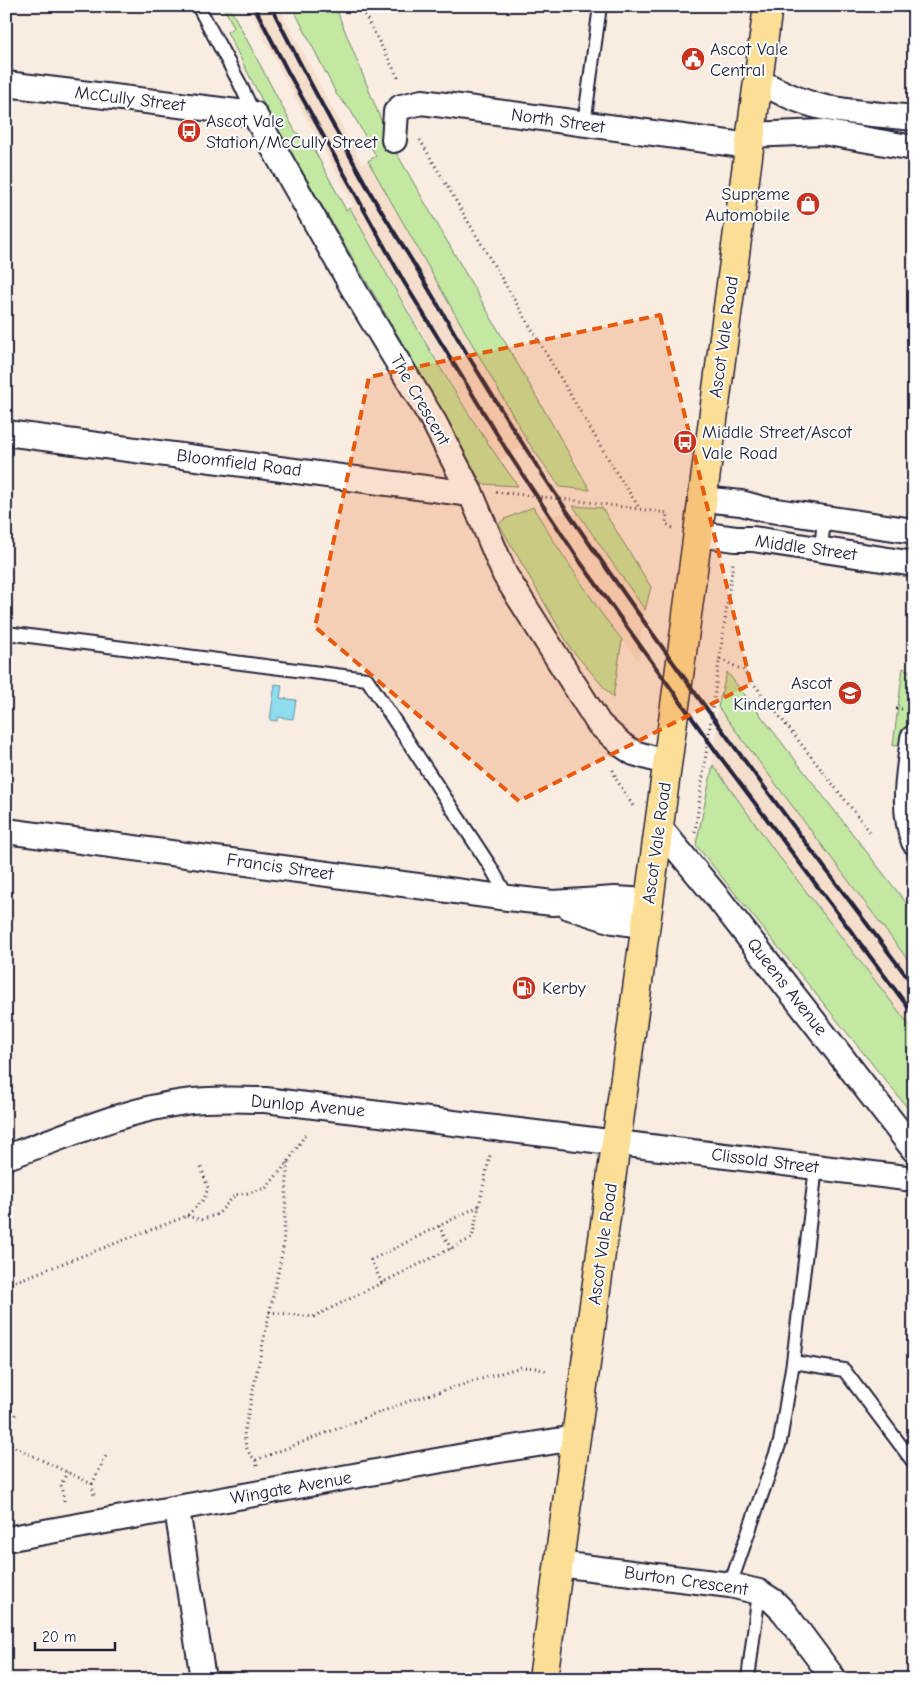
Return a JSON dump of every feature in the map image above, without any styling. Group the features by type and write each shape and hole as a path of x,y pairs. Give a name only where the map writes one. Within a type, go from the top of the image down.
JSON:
{"main road":[{"name":"Ascot Vale Road","path":"542,1679 668,763 686,532 703,499 768,6"}],"street":[{"path":"758,81 784,94 821,107 874,115 914,118"},
{"name":"McCully Street","path":"6,84 254,114"},
{"name":"North Street","path":"406,105 422,102 584,124 751,141 822,132 914,148"},
{"path":"394,140 396,112 406,105"},
{"name":"The Crescent","path":"254,114 357,295 434,422 471,494 505,575 600,724 622,745 634,753 668,763"},
{"name":"Bloomfield Road","path":"6,433 471,494"},
{"name":"Middle Street","path":"703,499 741,503 763,510 914,531"},
{"name":"Middle Street","path":"686,532 736,539 753,538 914,564"},
{"path":"914,544 914,552"},
{"path":"913,738 907,786 907,810 909,828 914,842"},
{"name":"Queens Avenue","path":"659,827 727,910 914,1150"},
{"name":"Francis Street","path":"6,831 508,898 553,902 615,899 648,914"},
{"name":"Dunlop Avenue","path":"6,1157 94,1125 151,1108 186,1102 220,1100 265,1100 617,1143"},
{"name":"Clissold Street","path":"617,1143 914,1179"},
{"name":"Wingate Avenue","path":"6,1539 475,1454 575,1438"},
{"path":"177,1509 203,1679"},
{"name":"Burton Crescent","path":"558,1564 730,1585 759,1592 773,1600 784,1612 834,1679"}],"lane":[{"name":"The Crescent","path":"198,6 254,114"},
{"path":"584,124 600,6"},
{"path":"821,549 824,519"},
{"path":"6,632 367,679 490,866 508,898"},
{"path":"730,1585 780,1442 793,1362 816,1167"},
{"path":"793,1362 844,1370 914,1463"},
{"path":"748,1679 759,1592"}],"path":[{"path":"360,6 406,105 616,472 640,509"},
{"path":"471,494 490,492 580,501 667,513 666,524 686,532"},
{"path":"694,836 734,558"},
{"path":"720,659 743,670 871,833"},
{"path":"896,709 913,709"},
{"path":"613,770 616,779 636,810 659,827"},
{"path":"187,1216 201,1220 218,1214 235,1195 266,1188 288,1162 307,1132"},
{"path":"269,1312 313,1317 472,1238 490,1156"},
{"path":"257,1466 256,1460 249,1454 246,1448 244,1433 283,1249 288,1162"},
{"path":"6,1285 187,1216 204,1199 208,1188 201,1167"},
{"path":"382,1283 371,1260 479,1206"},
{"path":"439,1226 451,1249"},
{"path":"256,1460 412,1400 521,1367 547,1371"},
{"path":"6,1432 16,1413"},
{"path":"6,1443 92,1484"},
{"path":"94,1496 92,1484 106,1456"},
{"path":"64,1501 61,1485 67,1472"}],"highlighted area":[{"path":"660,315 751,684 519,801 315,627 369,377"}],"shaded area":[{"path":"248,6 278,6 362,164 368,161 528,442 499,461 451,383 350,208 354,205"},
{"path":"577,513 645,610 638,660 601,613 553,540 540,516"},
{"path":"718,707 914,968 914,1031 774,850 713,765"}],"green space":[{"path":"223,6 229,6 295,131 312,146 346,210 350,208 409,314 472,420 518,486 482,484 441,409 272,120 227,32 234,27"},
{"path":"292,6 335,6 389,140 590,490 560,487 528,442 368,161 376,156 351,111 337,95"},
{"path":"573,506 602,508 651,587 645,610"},
{"path":"533,507 601,613 622,640 613,698 571,649 499,524 503,520"},
{"path":"903,668 914,673 914,743 893,746"},
{"path":"727,672 914,913 914,968 718,707"},
{"path":"713,765 774,850 914,1031 914,1116 696,845"}],"water":[{"path":"275,684 282,685 280,698 296,700 293,719 278,717 277,721 270,720"}],"railway":[{"path":"254,6 288,72 404,282 509,454 581,563 715,750 914,1015"},
{"path":"271,6 321,103 374,199 529,454 695,693 914,986"}],"place":[{"name":"Ascot Vale Central","path":"693,59"},
{"name":"Ascot Vale Station/McCully Street","path":"189,131"},
{"name":"Supreme Automobile","path":"808,204"},
{"name":"Middle Street/Ascot Vale Road","path":"685,442"},
{"name":"Ascot Kindergarten","path":"850,693"},
{"name":"Kerby","path":"524,988"}]}
